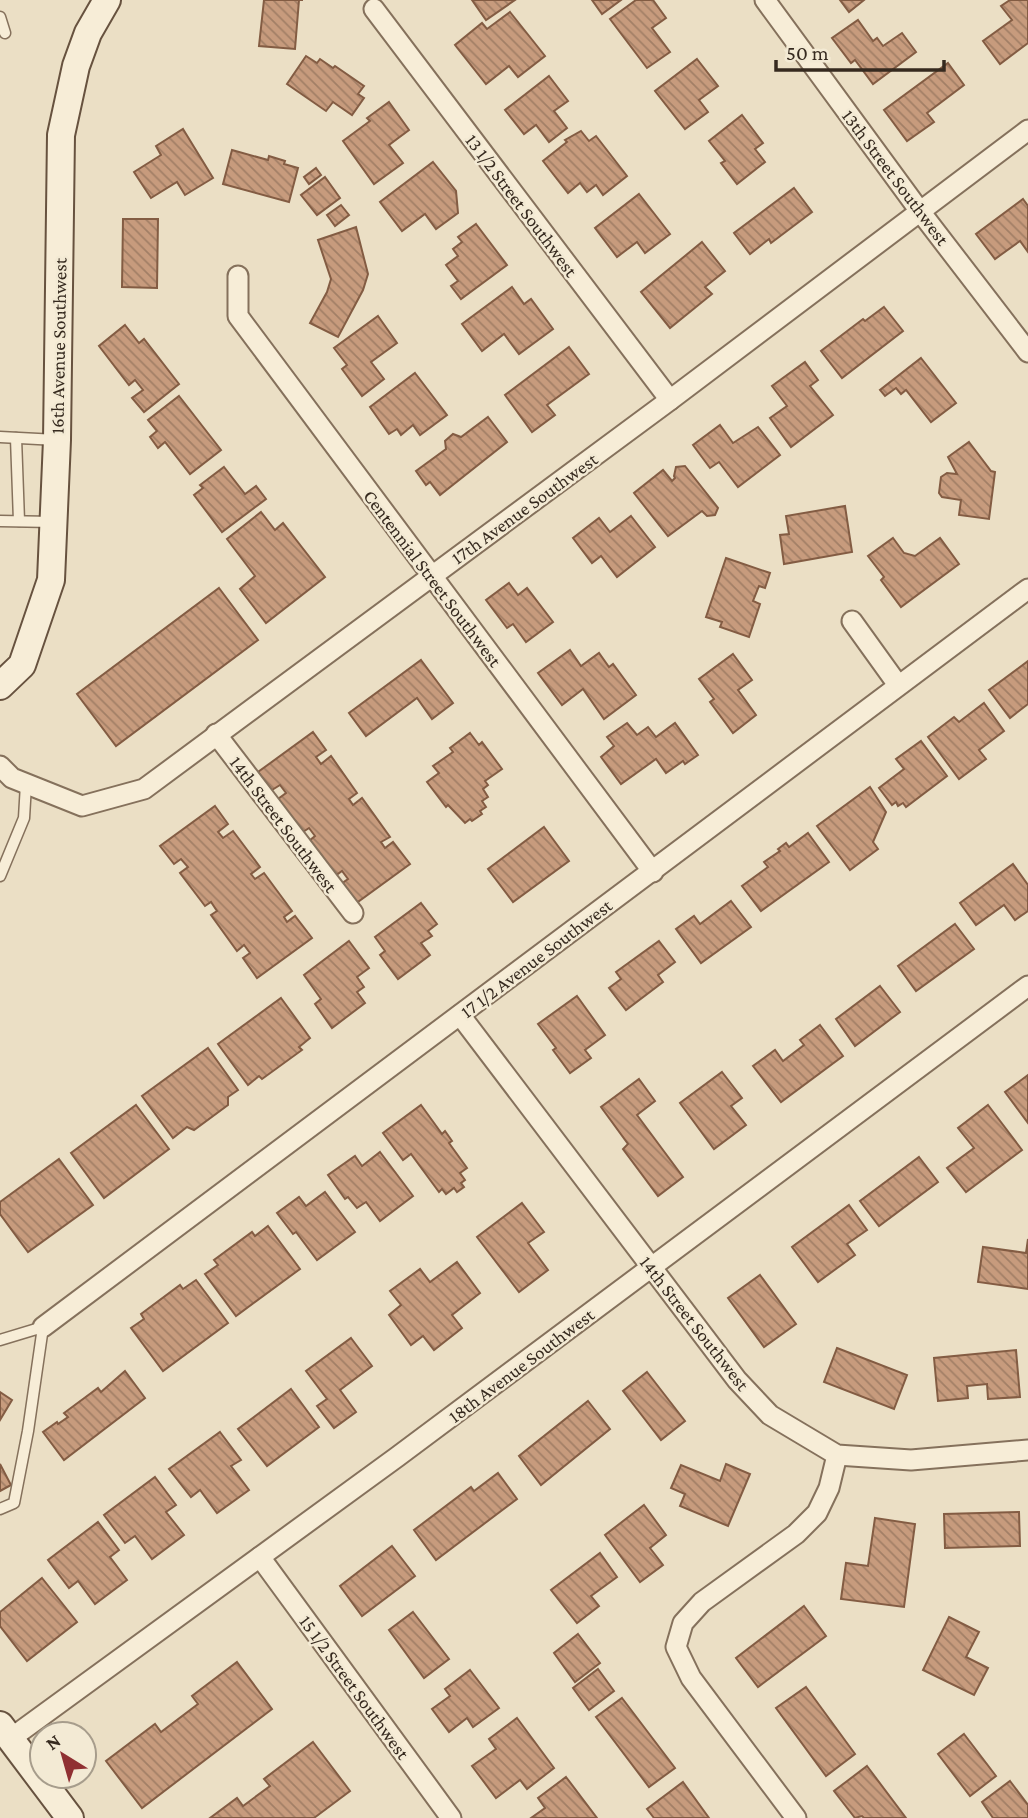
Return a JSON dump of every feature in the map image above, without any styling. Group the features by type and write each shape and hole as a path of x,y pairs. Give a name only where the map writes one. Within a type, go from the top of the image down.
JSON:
{"street":[{"name":"16th Avenue Southwest","path":"0,686 22,665 51,580 57,440 61,135 76,66 88,33 107,0"},
{"name":"13th Street Southwest","path":"765,0 919,210 1028,352"},
{"name":"13 1/2 Street Southwest","path":"374,9 670,400"},
{"name":"17th Avenue Southwest","path":"0,766 12,778 82,806 144,789 670,400 1028,130"},
{"name":"Centennial Street Southwest","path":"238,276 238,316 653,872"},
{"name":"17 1/2 Avenue Southwest","path":"43,1327 1028,589"},
{"path":"852,621 898,685"},
{"name":"14th Street Southwest","path":"216,734 353,913"},
{"name":"18th Avenue Southwest","path":"3,1736 260,1557 1028,986"},
{"name":"14th Street Southwest","path":"460,1015 737,1380 770,1415 837,1455 911,1460 1028,1450"},
{"path":"796,1818 691,1678 676,1647 683,1623 702,1602 796,1534 817,1513 829,1488 837,1455"},
{"name":"15 1/2 Street Southwest","path":"260,1557 451,1818"},
{"path":"3,1736 71,1818"}],"lane":[{"path":"0,17 5,33"},
{"path":"0,437 57,440"},
{"path":"16,438 19,521"},
{"path":"0,521 54,522"},
{"path":"0,876 24,818 26,784"},
{"path":"0,1340 43,1327 28,1431 14,1503 0,1509"}],"building":[{"path":"264,0 299,0 295,49 259,46"},
{"path":"472,0 515,0 486,20"},
{"path":"592,0 621,0 602,14"},
{"path":"636,0 653,0 666,18 652,28 670,52 647,68 610,19"},
{"path":"840,0 864,0 849,12"},
{"path":"1010,0 1028,0 1028,43 1000,64 983,41 1012,20 1001,6"},
{"path":"510,12 545,56 518,77 509,66 486,84 455,45 482,23 487,29"},
{"path":"858,20 873,41 877,38 883,46 902,33 916,52 873,84 855,60 851,63 832,38"},
{"path":"306,56 317,63 320,59 333,68 335,66 364,86 358,94 364,98 352,115 333,102 326,111 287,84"},
{"path":"697,59 718,86 699,100 708,112 685,129 655,91"},
{"path":"948,63 964,85 927,113 934,122 907,141 884,110"},
{"path":"549,76 568,101 554,111 567,128 549,142 536,125 524,134 505,110"},
{"path":"389,102 409,130 389,145 403,163 374,184 343,141 370,121 367,118"},
{"path":"742,115 763,143 755,149 765,162 737,184 721,163 725,161 709,141"},
{"path":"183,129 213,178 185,195 177,182 151,198 134,172 161,155 156,146"},
{"path":"581,131 589,141 596,136 627,176 603,195 596,185 587,192 580,183 568,193 543,161 567,142 565,140"},
{"path":"232,150 268,160 269,156 298,168 289,202 223,184"},
{"path":"433,162 456,191 458,213 436,229 425,214 402,231 380,202"},
{"path":"316,168 321,175 309,184 304,177"},
{"path":"325,177 340,198 317,215 301,195"},
{"path":"794,188 812,212 771,243 769,239 750,254 734,233"},
{"path":"639,194 670,234 645,253 637,242 617,257 595,228"},
{"path":"1023,199 1028,206 1028,252 1020,241 995,259 976,234"},
{"path":"341,205 349,215 335,226 327,215"},
{"path":"123,219 158,219 157,288 122,287"},
{"path":"476,224 507,265 461,299 451,286 458,281 446,265 458,256 453,249 462,242 458,237"},
{"path":"356,227 368,274 363,290 338,337 310,323 331,279 318,240"},
{"path":"702,242 725,271 705,287 712,294 670,328 641,292"},
{"path":"512,287 524,304 531,299 553,329 519,354 504,334 482,351 462,324"},
{"path":"884,307 903,331 842,378 821,351 863,319 865,321"},
{"path":"378,316 397,343 371,362 384,379 362,396 342,369 347,365 334,348"},
{"path":"125,325 139,343 144,339 179,384 144,412 132,398 143,390 135,380 129,385 99,346"},
{"path":"569,347 589,374 547,405 555,415 532,432 505,395"},
{"path":"921,358 956,403 931,422 906,390 901,394 896,388 885,396 880,390"},
{"path":"805,362 818,380 810,386 833,415 791,447 770,418 787,406 772,386"},
{"path":"415,373 447,415 420,435 413,425 401,435 397,429 389,434 370,407"},
{"path":"179,396 221,450 190,474 165,442 158,448 150,437 157,431 148,420"},
{"path":"488,417 507,442 440,495 430,482 426,485 416,471 446,449 445,441 453,434 461,437"},
{"path":"720,425 733,443 758,427 780,455 738,487 719,462 710,468 693,445"},
{"path":"969,442 991,471 995,472 989,519 959,515 961,500 942,497 939,493 941,477 947,473 957,474 948,457"},
{"path":"685,466 718,508 715,515 707,516 702,511 668,536 634,493 663,470 672,481 676,467"},
{"path":"224,467 245,494 256,486 266,499 222,532 194,495 203,488 200,485"},
{"path":"845,506 852,552 784,564 780,535 789,534 786,516"},
{"path":"261,512 275,530 283,523 325,577 266,623 240,589 255,576 227,539"},
{"path":"631,516 655,547 617,577 601,556 592,563 573,538 599,518 610,532"},
{"path":"893,538 904,553 915,556 940,538 959,564 901,607 881,580 884,577 868,556"},
{"path":"726,558 770,573 765,588 759,586 753,601 760,604 749,637 720,627 722,622 706,617"},
{"path":"509,583 518,595 527,588 553,622 526,642 513,624 507,628 486,600"},
{"path":"219,588 258,640 116,746 77,694"},
{"path":"570,650 581,666 599,653 609,667 613,664 636,695 604,719 583,689 562,705 538,673"},
{"path":"733,654 752,680 738,690 756,715 733,733 710,702 714,699 699,679"},
{"path":"421,660 453,703 432,719 417,698 366,736 349,713"},
{"path":"1028,661 1028,704 1010,718 989,690"},
{"path":"984,703 1004,731 979,750 986,759 959,779 928,737 954,717 959,722"},
{"path":"627,723 637,735 648,727 656,737 675,723 698,755 685,764 683,761 666,773 656,759 621,784 601,757 614,746 607,737"},
{"path":"313,732 326,750 316,757 321,764 331,756 357,793 349,799 353,805 362,798 390,837 381,842 385,848 393,842 410,864 355,904 341,884 348,879 342,871 335,876 309,841 315,836 309,828 303,832 278,799 286,793 280,785 272,790 258,772"},
{"path":"470,733 479,745 482,742 502,769 485,781 488,785 483,789 488,797 482,801 486,807 480,811 482,814 465,823 448,805 446,807 427,782 439,773 433,766 453,752 450,748"},
{"path":"921,741 947,776 906,807 903,803 898,806 896,802 892,805 879,788 904,769 896,759"},
{"path":"870,787 886,812 873,842 878,849 850,870 817,826"},
{"path":"215,806 228,824 218,832 223,838 233,831 260,867 251,874 255,879 264,873 292,911 284,917 287,922 295,916 312,938 257,978 243,958 250,953 244,945 237,951 211,915 217,911 211,902 205,906 180,873 188,867 181,859 174,864 160,846"},
{"path":"544,827 569,861 513,902 488,869"},
{"path":"808,833 829,862 761,911 742,886 768,867 764,862 780,851 778,849 786,843 789,847"},
{"path":"1013,864 1028,885 1028,911 1015,920 1004,905 976,925 960,903"},
{"path":"731,901 751,927 701,963 676,929 694,916 700,924"},
{"path":"421,903 437,924 428,931 432,936 421,943 430,955 398,979 380,955 385,951 375,937"},
{"path":"955,924 974,949 916,991 898,966"},
{"path":"349,941 369,968 357,977 364,987 357,992 365,1003 332,1028 315,1004 321,999 304,975"},
{"path":"659,941 675,962 658,975 663,982 626,1010 609,988 621,979 616,972"},
{"path":"880,986 900,1012 855,1046 836,1019"},
{"path":"577,996 605,1035 585,1050 591,1058 570,1073 538,1024"},
{"path":"281,998 310,1038 299,1047 302,1050 262,1079 259,1076 248,1085 218,1044"},
{"path":"820,1025 843,1056 781,1102 753,1066 775,1050 783,1061 804,1045 800,1040"},
{"path":"208,1048 238,1090 228,1097 228,1105 194,1130 187,1127 173,1138 142,1096"},
{"path":"722,1072 742,1098 731,1106 746,1125 714,1149 680,1103"},
{"path":"1028,1075 1028,1123 1005,1092"},
{"path":"639,1079 655,1101 637,1115 683,1177 658,1196 623,1149 628,1144 601,1107"},
{"path":"136,1105 169,1149 104,1198 71,1153"},
{"path":"421,1105 442,1134 445,1131 452,1141 449,1143 467,1168 460,1173 465,1180 461,1183 464,1187 457,1192 454,1188 446,1194 442,1189 439,1192 411,1154 403,1160 383,1133"},
{"path":"988,1105 1022,1150 966,1192 947,1168 974,1148 958,1128"},
{"path":"380,1152 413,1196 380,1221 366,1202 357,1208 348,1197 345,1199 328,1175 355,1156 362,1166"},
{"path":"919,1157 938,1182 879,1226 860,1201"},
{"path":"59,1159 93,1205 28,1252 0,1214 0,1202"},
{"path":"325,1192 355,1232 317,1260 296,1232 293,1234 277,1213 299,1197 306,1206"},
{"path":"522,1203 544,1232 528,1243 548,1270 519,1292 477,1237"},
{"path":"849,1205 867,1230 847,1244 855,1255 818,1282 792,1247"},
{"path":"268,1226 300,1269 236,1316 205,1274 218,1265 214,1260 252,1232 255,1236"},
{"path":"1028,1239 1028,1289 978,1282 983,1247 1026,1253"},
{"path":"457,1262 480,1293 452,1315 462,1328 434,1350 423,1336 411,1345 389,1315 401,1305 390,1291 420,1269 430,1282"},
{"path":"760,1275 796,1324 764,1347 728,1298"},
{"path":"196,1280 228,1323 163,1371 131,1328 144,1319 141,1314 180,1285 183,1289"},
{"path":"351,1338 372,1366 340,1390 356,1412 334,1428 317,1406 327,1399 306,1371"},
{"path":"837,1348 907,1375 894,1409 824,1382"},
{"path":"1016,1350 1020,1397 988,1399 987,1384 967,1386 968,1398 938,1401 934,1358"},
{"path":"125,1371 145,1398 64,1460 43,1432 68,1417 64,1413 98,1388 101,1392"},
{"path":"647,1372 685,1421 661,1440 623,1391"},
{"path":"291,1389 319,1427 267,1466 238,1429"},
{"path":"0,1392 12,1400 0,1420"},
{"path":"588,1401 610,1429 541,1485 519,1456"},
{"path":"220,1432 241,1460 231,1466 249,1490 217,1513 200,1490 191,1497 169,1469"},
{"path":"0,1464 11,1485 0,1491"},
{"path":"726,1464 750,1474 728,1526 680,1506 685,1494 671,1488 681,1465 720,1481"},
{"path":"498,1473 517,1499 436,1560 414,1530 471,1487 474,1491"},
{"path":"155,1477 176,1505 166,1512 184,1535 152,1559 135,1536 125,1543 104,1515"},
{"path":"644,1505 666,1535 650,1548 663,1565 640,1582 605,1535"},
{"path":"1019,1512 1020,1546 945,1548 944,1514"},
{"path":"875,1518 915,1524 904,1607 841,1599 846,1563 868,1566"},
{"path":"98,1522 119,1550 110,1557 127,1580 95,1604 78,1581 69,1588 48,1560"},
{"path":"392,1546 415,1576 362,1616 340,1586"},
{"path":"600,1553 617,1577 591,1596 599,1606 577,1623 551,1590"},
{"path":"42,1578 77,1622 27,1661 0,1626 0,1612"},
{"path":"804,1606 826,1636 758,1687 736,1658"},
{"path":"413,1612 449,1659 424,1678 389,1630"},
{"path":"949,1617 979,1632 966,1657 988,1668 974,1695 923,1670"},
{"path":"578,1634 600,1663 575,1682 554,1653"},
{"path":"237,1662 272,1709 142,1808 106,1761 155,1724 161,1732 198,1704 192,1696"},
{"path":"598,1669 614,1691 589,1710 573,1688"},
{"path":"470,1670 499,1708 473,1727 467,1718 449,1732 432,1709 450,1696 445,1689"},
{"path":"806,1687 855,1754 826,1776 776,1708"},
{"path":"622,1698 675,1768 649,1787 596,1717"},
{"path":"517,1718 554,1768 527,1789 520,1780 496,1798 472,1766 496,1749 489,1739"},
{"path":"964,1734 996,1776 970,1796 938,1754"},
{"path":"313,1742 350,1791 314,1818 210,1818 237,1798 243,1806 270,1786 264,1779"},
{"path":"867,1766 906,1818 855,1818 834,1791"},
{"path":"566,1777 597,1818 531,1818 545,1808 538,1798"},
{"path":"1010,1781 1028,1805 1028,1818 993,1818 982,1802"},
{"path":"683,1782 709,1818 654,1818 647,1809"}]}
